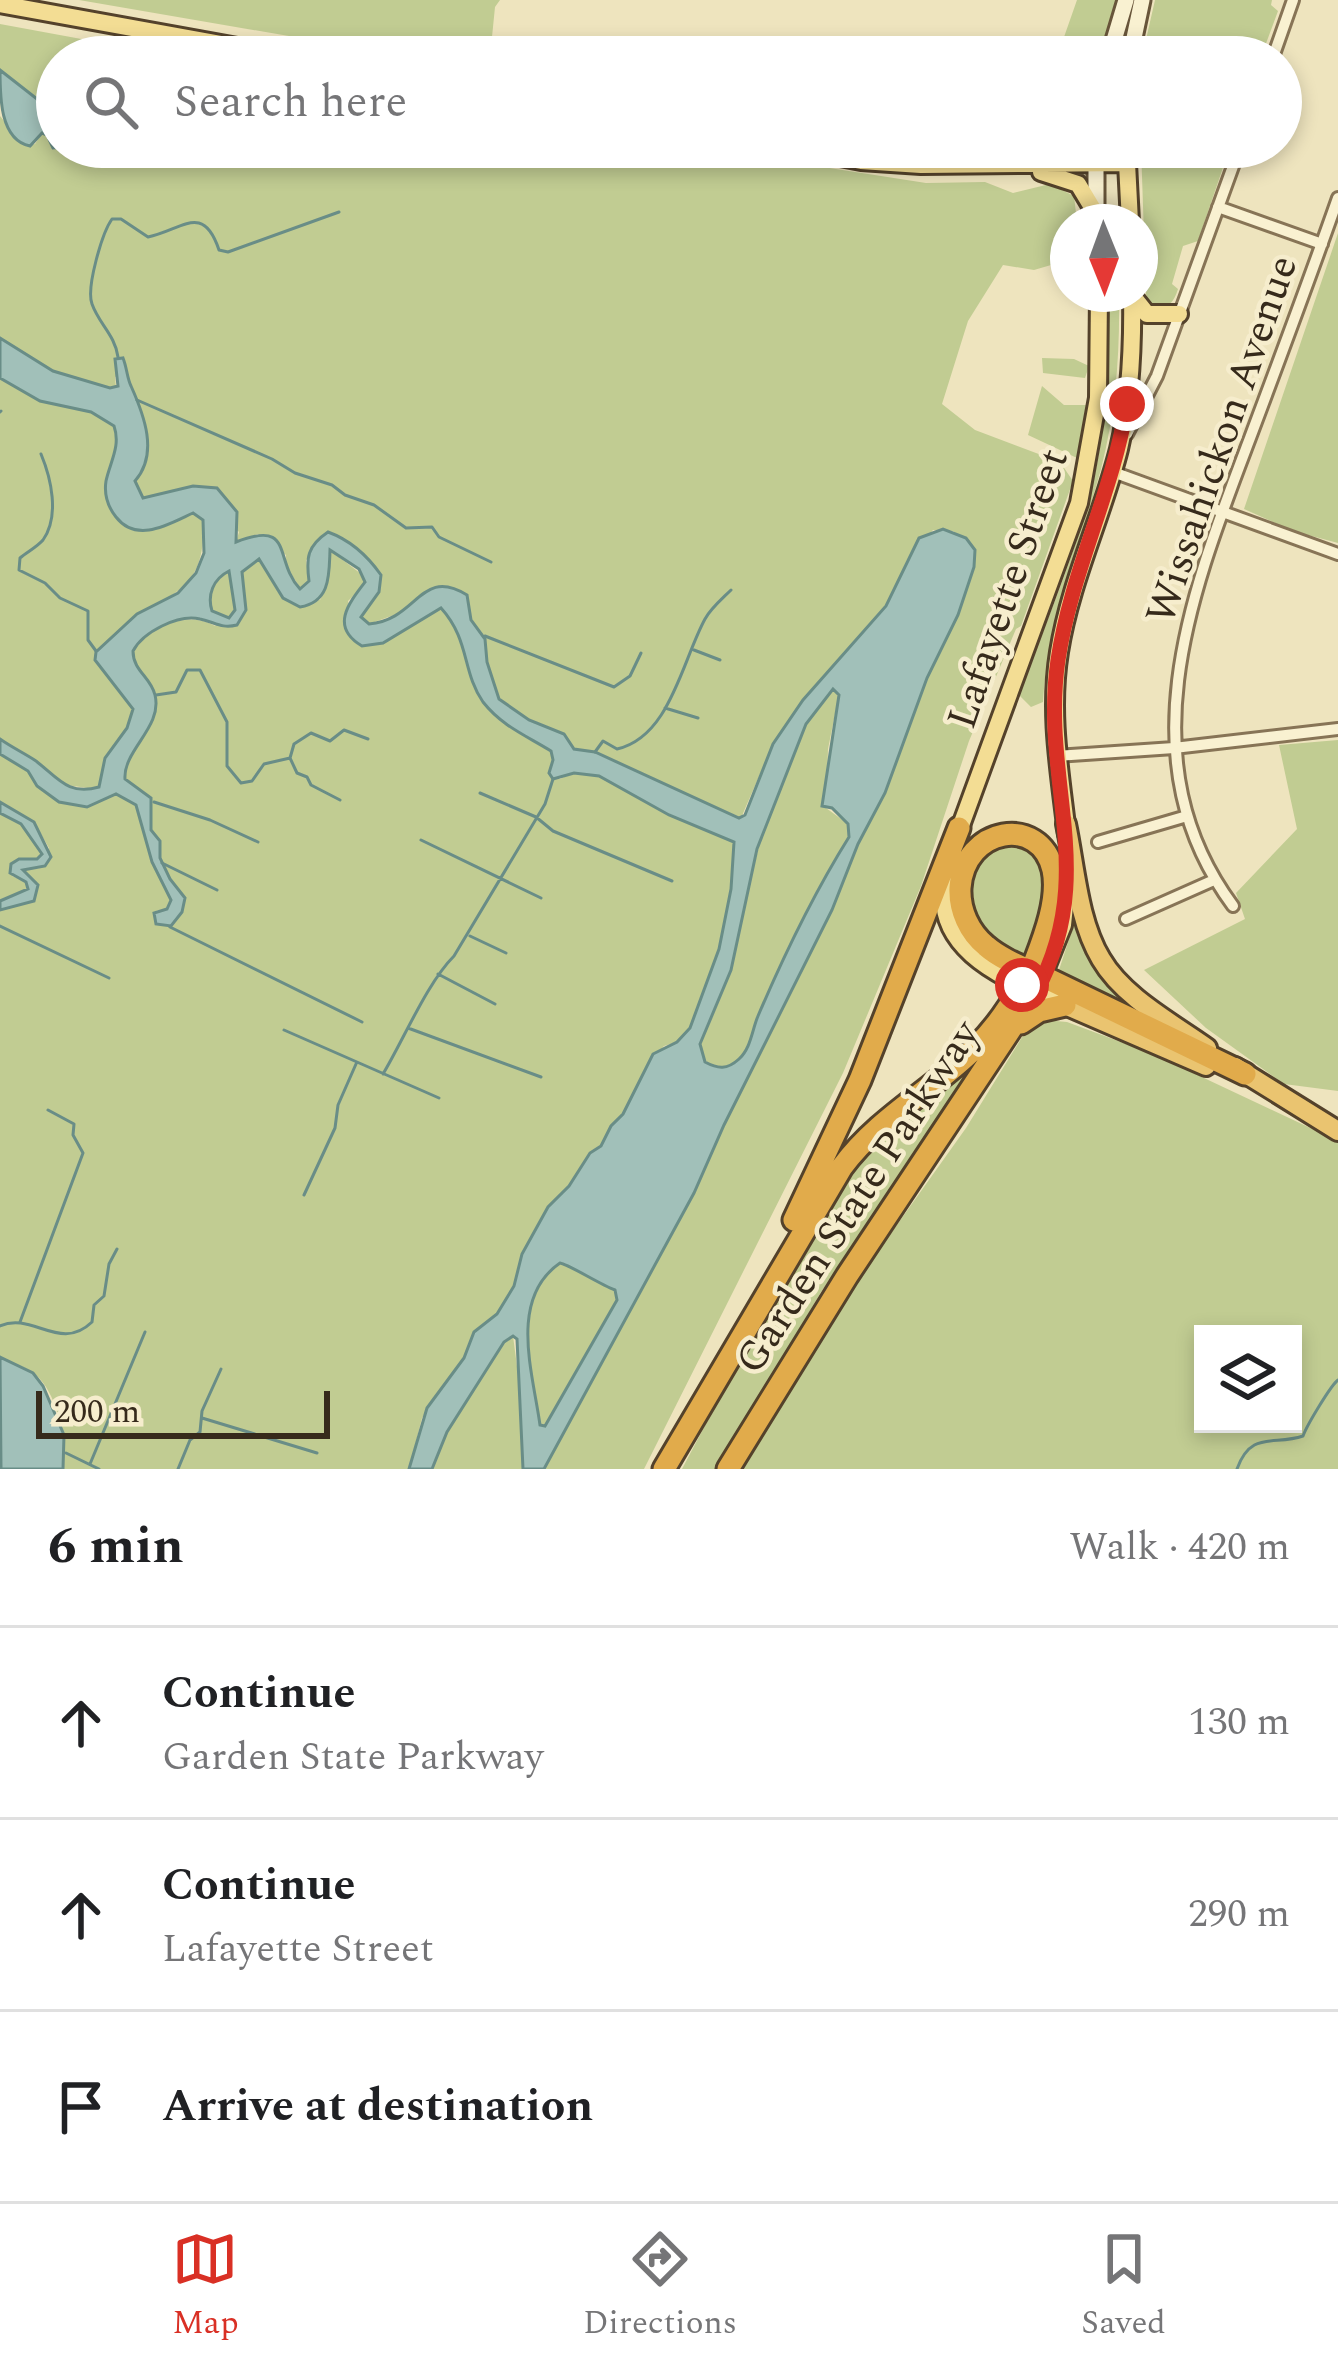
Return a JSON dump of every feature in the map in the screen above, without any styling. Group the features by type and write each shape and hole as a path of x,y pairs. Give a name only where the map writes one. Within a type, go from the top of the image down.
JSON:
{"highway":[{"path":"1066,824 1091,938 1107,969 1130,992 1245,1074 1338,1131"},
{"name":"Garden State Parkway","path":"664,1469 838,1130 959,828"},
{"path":"664,1469 842,1167 875,1129 981,1043 1033,981 1050,912 1052,867 1028,839 998,836 977,845 960,886 962,911 985,945 1033,981 1245,1074"},
{"name":"Garden State Parkway","path":"728,1469 847,1276 1011,1030 1033,981"},
{"path":"1011,1030 1039,1011 1066,1005 1313,1117"}],"main road":[{"path":"1115,36 1126,0"},
{"path":"1134,36 1142,0"},
{"path":"0,4 176,36"},
{"path":"1022,168 1072,179 1090,204"},
{"path":"1095,168 1096,204"},
{"path":"1128,168 1129,204"},
{"name":"Lafayette Street","path":"1066,1005 1033,981 978,962 951,928 944,884 959,828 1079,503 1096,418 1099,312"},
{"name":"Lafayette Street","path":"1066,824 1056,756 1054,694 1062,635 1120,446 1131,367 1132,312"},
{"path":"1145,312 1179,314"},
{"name":"Garden State Parkway","path":"1033,981 1065,914 1066,824"}],"street":[{"path":"1280,36 1293,0"},
{"path":"1120,446 1152,389 1232,168"},
{"name":"Wissahickon Avenue","path":"1233,906 1196,848 1187,816 1174,748 1175,694 1190,612 1222,512 1338,197"},
{"path":"1218,207 1322,244"},
{"path":"1112,472 1338,554"},
{"path":"1056,756 1338,729"},
{"path":"1098,842 1187,816"},
{"path":"1126,919 1214,880"}],"green space":[{"path":"79,0 500,0 492,36 289,36"},
{"path":"1077,0 1120,0 1105,36 1064,36"},
{"path":"1155,0 1272,0 1278,11 1269,36 1147,36"},
{"path":"0,24 65,36 36,36 36,100 0,70"},
{"path":"0,116 25,146 36,142 36,168 829,168 926,183 985,182 1013,193 1050,184 1074,196 1075,204 1050,204 1050,265 1034,270 1003,265 968,321 942,404 975,430 1060,462 1073,481 1021,626 969,741 921,886 843,1073 644,1469 544,1469 694,1193 832,910 885,793 927,678 958,615 975,550 953,531 933,530 907,560 886,606 803,700 773,744 741,818 595,752 574,749 564,734 529,720 499,699 486,644 470,618 467,595 427,590 405,611 369,624 361,617 379,592 381,575 340,537 306,560 309,581 301,589 286,566 286,555 258,534 236,542 239,532 193,486 143,499 135,481 144,467 148,439 128,371 115,377 116,388 70,378 0,338"},
{"path":"1142,168 1223,168 1198,241 1183,246 1172,284 1178,289 1176,294 1169,305 1161,307 1158,204 1143,204"},
{"path":"1338,233 1338,543 1293,531 1244,509"},
{"path":"1106,312 1119,312 1118,360 1101,469 1058,613 1043,702 1031,707 1019,695 1074,549 1091,489 1107,356"},
{"path":"1042,358 1074,359 1089,366 1085,378 1043,373"},
{"path":"0,378 40,401 110,421 118,436 114,458 149,531 193,513 203,520 203,545 191,578 108,641 95,660 133,709 95,789 59,784 0,739"},
{"path":"1042,386 1064,405 1086,405 1077,458 1028,435"},
{"path":"330,550 365,577 348,601 357,644 389,639 441,608 455,629 488,707 551,751 549,771 560,779 573,774 600,777 672,816 734,842 719,949 690,1028 646,1066 601,1146 590,1153 569,1186 548,1207 522,1254 514,1286 497,1314 475,1332 464,1358 422,1418 409,1469 63,1469 62,1432 44,1384 0,1357 0,910 29,903 34,880 23,870 40,868 49,848 34,822 0,802 0,754 28,771 37,786 58,802 87,807 116,794 127,797 139,809 152,862 171,896 169,908 156,911 182,912 185,898 160,857 146,793 125,779 125,765 154,690 135,667 133,651 148,634 170,623 193,620 215,626 246,610 242,572 259,559 278,592 320,600"},
{"path":"230,571 235,610 229,618 212,611 210,599 216,583"},
{"path":"832,689 839,694 828,749 826,808 848,824 849,837 789,947 746,1050 730,1065 714,1066 705,1062 700,1044 731,966 770,806 797,739"},
{"path":"1338,740 1338,1091 1284,1084 1206,1028 1144,970 1245,919 1236,893 1297,829 1279,745"},
{"path":"0,813 21,824 42,854 37,859 19,859 12,876 26,882 27,891 4,901 0,901"},
{"path":"994,842 1031,847 1048,875 1046,903 1027,961 983,938 968,896 973,869"},
{"path":"1076,918 1156,1021 1058,973"},
{"path":"1045,1020 1067,1022 1153,1054 1338,1141 1338,1469 740,1469 837,1309 966,1128 1024,1034"},
{"path":"980,1058 821,1292 717,1469 682,1469 774,1295 871,1144"},
{"path":"560,1263 616,1290 617,1300 545,1426 540,1425 530,1360 529,1316 544,1278"},
{"path":"513,1336 523,1469 432,1469 447,1433 504,1342"}],"water":[{"path":"0,70 36,98 36,140 30,146 7,126"},
{"path":"0,338 53,371 110,388 118,386 115,359 123,358 147,434 146,459 135,481 143,498 193,486 217,488 237,512 236,542 255,536 275,539 300,589 309,581 308,559 316,542 328,532 344,539 381,575 379,592 361,617 369,624 398,614 428,590 451,588 467,595 471,620 485,639 499,699 529,720 564,734 574,749 595,752 739,818 745,815 773,744 803,700 886,606 919,538 943,529 966,538 975,550 958,615 927,678 885,793 832,910 694,1193 544,1469 523,1469 517,1339 513,1336 504,1342 447,1432 432,1469 409,1469 427,1408 464,1358 474,1332 497,1314 514,1286 522,1254 548,1207 623,1114 653,1054 677,1042 690,1028 719,949 734,842 669,815 599,776 574,773 553,779 551,751 506,724 483,702 457,632 441,608 383,643 362,646 344,623 348,607 365,582 359,569 330,550 323,593 300,607 283,598 259,559 242,572 246,610 237,625 182,619 153,631 133,651 153,689 156,707 130,758 125,779 151,798 151,830 160,841 160,858 185,898 171,926 156,924 154,913 167,909 171,900 152,862 136,805 116,794 87,807 59,802 37,786 28,771 0,754 0,739 71,787 99,787 105,758 127,728 133,709 95,660 96,652 137,614 178,593 196,573 204,553 203,520 193,513 153,529 124,525 111,509 106,491 116,447 114,426 91,412 40,401 0,378","holes":["229,571 235,610 229,618 212,611 210,599 215,583","833,689 839,695 822,806 832,808 848,824 849,837 789,947 746,1050 730,1065 714,1066 705,1062 700,1044 731,970 757,849 806,724","560,1263 615,1290 617,1300 545,1426 540,1425 528,1338 534,1296"]},
{"path":"0,802 34,822 51,857 45,866 23,870 38,885 34,901 0,910 0,901 28,889 26,882 10,873 11,864 42,854 21,824 0,813"},
{"path":"0,1357 33,1373 43,1386 64,1435 63,1469 1,1469"}],"waterway":[{"path":"118,357 91,296 96,261 112,219 121,219 148,237 198,223 213,235 219,250 228,252 339,212"},
{"path":"137,400 295,473 332,485 374,505 406,528 432,527 439,537 491,562"},
{"path":"41,454 51,485 51,520 43,540 20,558 19,570 88,611 88,640 96,651"},
{"path":"595,752 603,741 617,749 650,730 672,695 705,619 731,590"},
{"path":"485,636 614,687 630,676 641,653"},
{"path":"694,650 720,660"},
{"path":"156,695 176,692 187,670 200,670 227,722 227,766 241,783 252,781 264,764 290,758"},
{"path":"665,708 698,718"},
{"path":"340,800 297,773 290,758 294,744 311,733 330,741 344,730 368,739"},
{"path":"383,1074 425,996 545,804 553,779"},
{"path":"480,793 536,817 553,831 672,881"},
{"path":"154,802 258,842"},
{"path":"421,840 541,898"},
{"path":"162,863 217,890"},
{"path":"0,926 109,978"},
{"path":"170,927 362,1022"},
{"path":"470,936 506,953"},
{"path":"438,974 495,1004"},
{"path":"408,1028 541,1077"},
{"path":"284,1030 439,1098"},
{"path":"304,1195 335,1128 338,1105 356,1064"},
{"path":"20,1322 83,1153 73,1135 74,1124 48,1110"},
{"path":"0,1326 23,1323 69,1334 80,1330 92,1322 94,1305 104,1296 109,1264 117,1249"},
{"path":"90,1464 145,1332"},
{"path":"178,1469 190,1440 200,1432 202,1411 221,1369"},
{"path":"1237,1469 1256,1444 1303,1436 1338,1380"},
{"path":"202,1418 317,1453"},
{"path":"66,1453 99,1469"}],"route":[{"path":"1022,985 1036,992 1065,914 1069,868 1054,737 1057,667 1070,603 1120,446 1127,404"}]}
